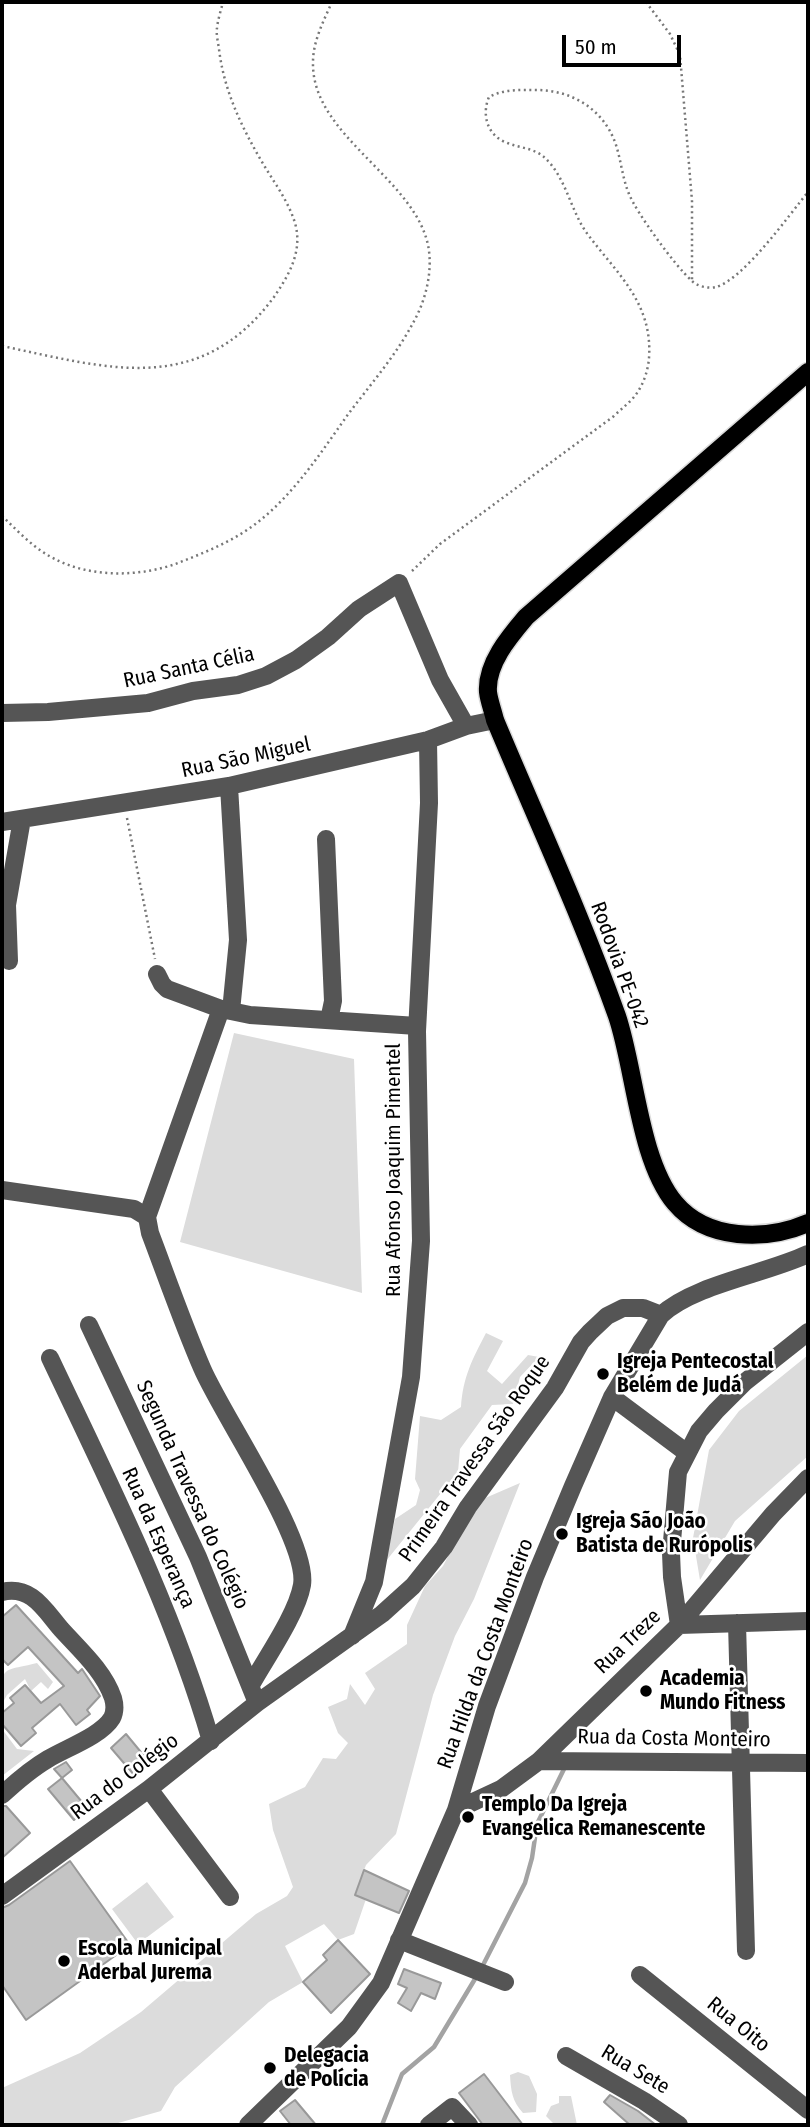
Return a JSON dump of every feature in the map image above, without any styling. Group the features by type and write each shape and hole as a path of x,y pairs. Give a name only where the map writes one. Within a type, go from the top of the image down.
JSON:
{"main road":[{"name":"Rodovia PE-042","path":"808,372 526,617 509,637 493,665 488,691 495,720 617,1017 645,1136 662,1183 676,1204 715,1230 741,1235 775,1233 808,1223"}],"street":[{"name":"Rua Santa Célia","path":"2,713 48,712 148,703 193,691 238,685 266,676 296,660 359,609 399,583"},
{"path":"399,583 440,680 466,726"},
{"name":"Rua São Miguel","path":"2,822 229,786 428,740 466,726 495,720"},
{"name":"Rua Afonso Joaquim Pimentel","path":"352,1636 374,1582 411,1377 421,1241 417,1026 429,803 428,740"},
{"path":"229,786 238,940 226,1010 147,1217 150,1233 203,1370 280,1512 302,1569 302,1584 297,1601 251,1685 257,1703"},
{"path":"9,961 7,905 22,819"},
{"path":"326,839 333,1001 329,1020"},
{"path":"157,974 167,989 226,1010 250,1015 417,1026"},
{"path":"2,1190 134,1209 147,1217"},
{"name":"Rua Hilda da Costa Monteiro","path":"248,2125 349,2026 373,1995 456,1810 475,1741 520,1616 612,1397 661,1315 693,1295 808,1254"},
{"name":"Primeira Travessa São Roque","path":"257,1703 292,1681 382,1614 429,1568 468,1507 555,1388 590,1332 607,1316 623,1308 643,1308 661,1315"},
{"name":"Segunda Travessa do Colégio","path":"89,1325 198,1557 251,1685"},
{"path":"808,1332 745,1382 699,1431 678,1472 673,1522 672,1577 679,1625 808,1621"},
{"name":"Rua da Esperança","path":"50,1358 167,1613 194,1684 211,1741"},
{"path":"612,1397 687,1453"},
{"name":"Rua Treze","path":"456,1810 501,1789 539,1760 679,1625 773,1514 808,1478"},
{"path":"2,1592 13,1589 35,1598 99,1673 113,1698 115,1711 111,1720 101,1730 46,1760 18,1780 2,1796"},
{"path":"737,1623 746,1951"},
{"name":"Rua do Colégio","path":"2,1896 149,1789 257,1703"},
{"name":"Rua da Costa Monteiro","path":"539,1760 808,1763"},
{"path":"149,1789 230,1897"},
{"path":"399,1940 497,1979"},
{"name":"Rua Oito","path":"640,1975 808,2110"},
{"name":"Rua Sete","path":"566,2056 644,2101 679,2125"},
{"path":"429,2125 452,2107 468,2125"}],"path":[{"path":"2,346 108,367 146,369 176,365 199,358 232,342 256,320 282,286 293,265 299,244 296,225 288,205 242,125 223,77 217,29 223,2"},
{"path":"2,516 38,549 54,559 73,567 105,573 134,572 170,566 206,552 235,538 258,522 283,498 341,424 414,322 429,275 429,250 420,225 408,204 349,140 324,105 316,83 313,62 315,48 332,2"},
{"path":"646,2 670,34 680,55 692,201 692,282"},
{"path":"399,583 440,544 614,416 635,395 649,370 647,321 632,291 585,230 549,161 537,151 504,142 493,133 485,120 485,106 489,97 508,90 551,90 569,94 588,106 601,119 614,142 630,197 692,282 704,287 715,287 728,280 766,244 808,192"},
{"path":"125,804 157,974"}],"shaded area":[{"path":"234,1033 354,1059 362,1293 180,1242"},
{"path":"486,1333 503,1341 487,1371 502,1384 528,1355 539,1357 520,1377 513,1404 492,1405 460,1449 458,1472 386,1561 395,1519 416,1505 420,1490 415,1479 420,1416 441,1420 461,1407 469,1369"},
{"path":"808,1355 808,1456 735,1521 700,1580 693,1538 709,1450 739,1411"},
{"path":"520,1483 433,1695 396,1834 366,1865 355,1894 366,1899 354,1934 338,1940 324,1924 285,1946 303,1982 269,2002 175,2087 161,2111 111,2125 2,2125 2,2088 80,2053 141,2012 256,1914 287,1896 293,1887 273,1830 269,1804 305,1787 323,1758 336,1759 348,1743 338,1733 328,1707 347,1699 350,1684 365,1705 375,1689 365,1673 407,1644 407,1625 425,1586 443,1566 476,1502"},
{"path":"37,1663 53,1682 48,1689 41,1682 31,1691 25,1679 7,1695 2,1704 2,1682 6,1672"},
{"path":"2,1729 17,1749 34,1751 2,1776"},
{"path":"147,1882 174,1917 138,1944 112,1909"},
{"path":"518,2072 529,2076 537,2094 536,2112 523,2113 514,2100 510,2075"},
{"path":"559,2096 571,2096 577,2125 555,2125 546,2116 551,2106 559,2103"}],"building":[{"path":"16,1605 78,1673 82,1669 100,1696 87,1710 90,1714 76,1725 60,1704 32,1728 36,1733 21,1746 2,1724 2,1713 14,1703 10,1698 25,1685 41,1703 64,1686 28,1647 8,1665 2,1659 2,1617"},
{"path":"126,1734 150,1763 135,1776 111,1748"},
{"path":"66,1762 72,1770 62,1778 54,1769"},
{"path":"62,1778 87,1808 74,1820 48,1789"},
{"path":"2,1806 6,1806 30,1833 2,1858"},
{"path":"70,1861 130,1945 26,2020 2,1985 2,1908"},
{"path":"364,1870 409,1891 399,1913 355,1895"},
{"path":"338,1940 370,1974 331,2013 303,1982 327,1960 323,1955"},
{"path":"404,1969 441,1983 435,1999 421,1993 411,2011 398,2003 407,1988 398,1984"},
{"path":"484,2074 523,2125 483,2125 459,2093"},
{"path":"610,2095 656,2125 630,2125 604,2102"},
{"path":"295,2100 316,2125 291,2125 280,2111"}],"waterway":[{"path":"482,1967 525,1883 537,1824 564,1769"},
{"path":"382,2125 402,2074 434,2047 478,1974"}],"place":[{"name":"Igreja Pentecostal Belém de Judá","path":"603,1374"},
{"name":"Igreja São João Batista de Rurópolis","path":"562,1534"},
{"name":"Academia Mundo Fitness","path":"646,1691"},
{"name":"Templo Da Igreja Evangelica Remanescente","path":"468,1817"},
{"name":"Escola Municipal Aderbal Jurema","path":"64,1961"},
{"name":"Delegacia de Polícia","path":"270,2068"}]}
